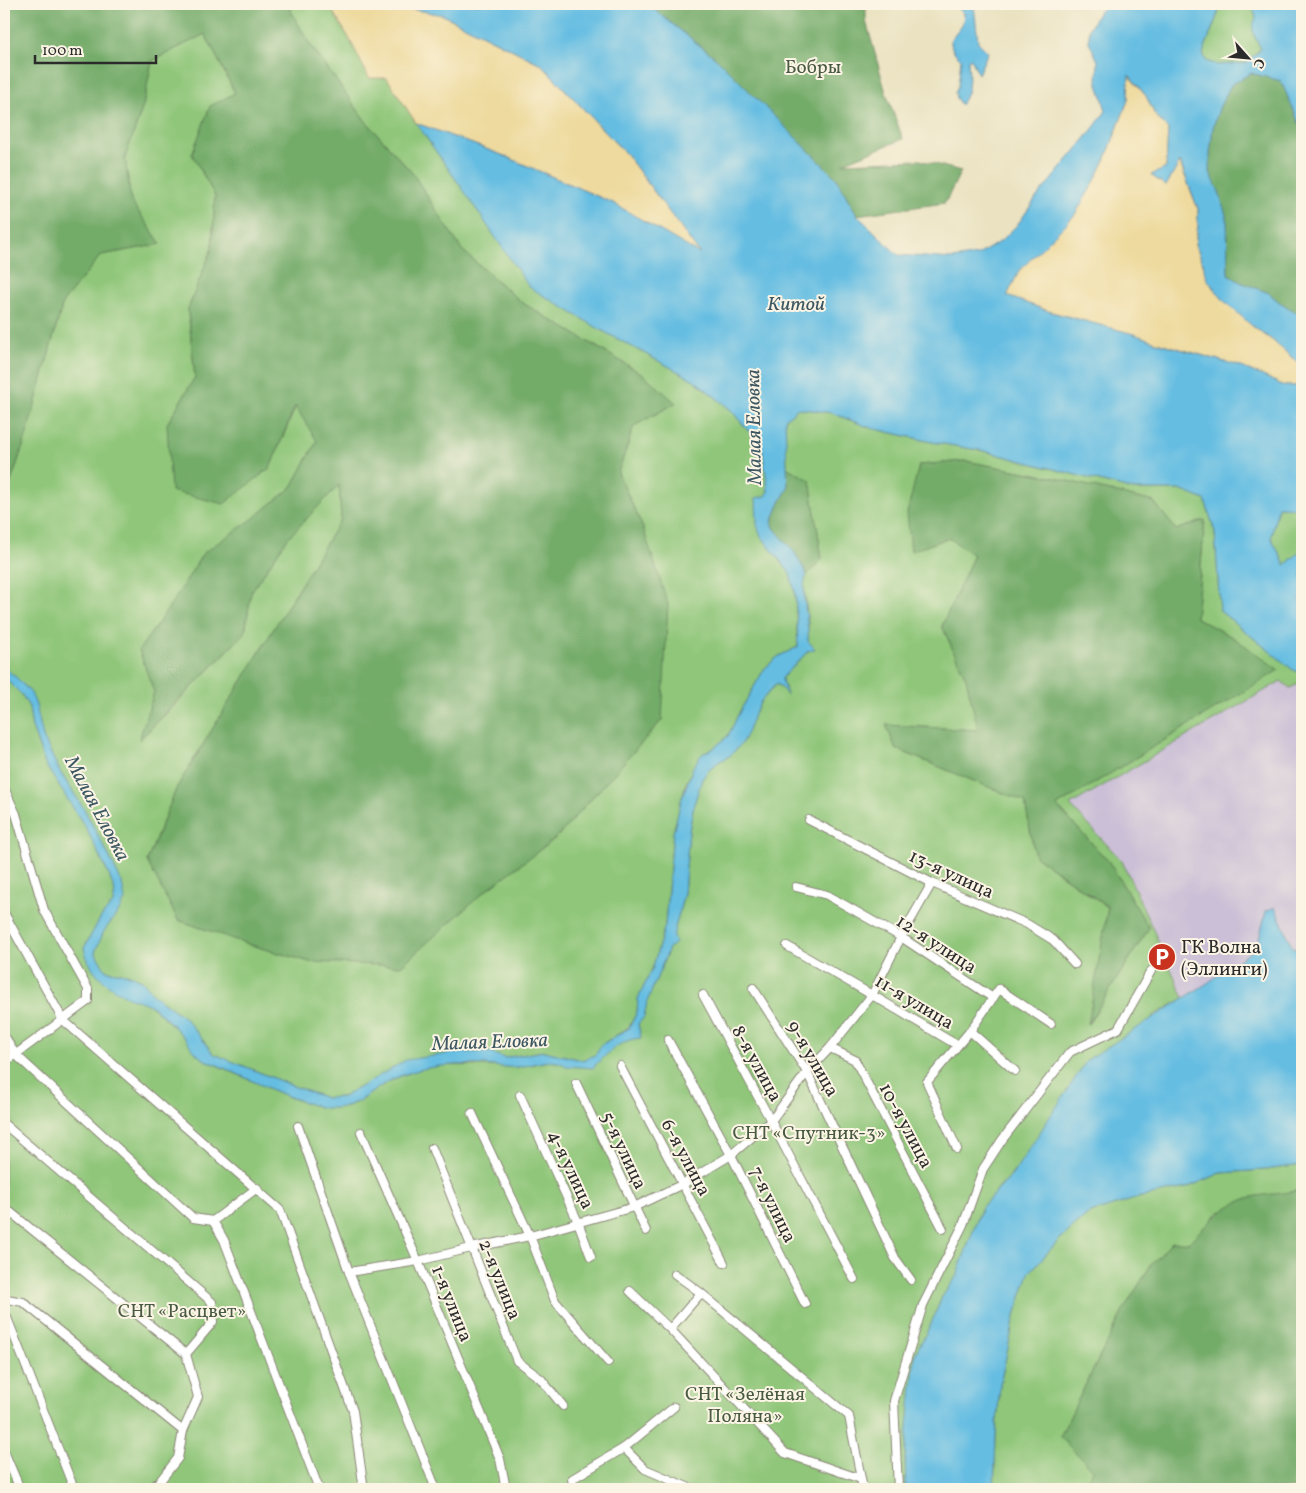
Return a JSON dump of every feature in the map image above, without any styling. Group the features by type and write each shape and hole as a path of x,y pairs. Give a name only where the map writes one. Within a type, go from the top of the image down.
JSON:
{"street":[{"path":"4,788 16,814 44,910 88,989 88,1001 4,1062"},
{"name":"13-я улица","path":"809,820 932,883 1027,924 1053,940 1075,964"},
{"path":"349,1272 418,1260 530,1236 634,1206 683,1184 731,1155 771,1121 807,1072 830,1048 872,995 900,937 932,883"},
{"name":"12-я улица","path":"796,887 827,894 900,937 993,998"},
{"path":"4,913 63,1020 280,1210 353,1411 363,1483"},
{"name":"11-я улица","path":"787,946 957,1045 970,1031 1015,1072"},
{"path":"898,1489 894,1401 923,1305 963,1224 983,1169 1002,1140 1070,1052 1118,1029 1151,970"},
{"name":"9-я улица","path":"753,988 807,1072 895,1258 911,1280"},
{"path":"970,1031 999,989 1051,1024"},
{"name":"8-я улица","path":"703,995 854,1279"},
{"path":"4,1035 15,1054 193,1218 213,1221 256,1188"},
{"name":"7-я улица","path":"668,1040 731,1155 805,1304"},
{"path":"957,1045 927,1082 957,1149"},
{"name":"10-я улица","path":"830,1048 855,1060 943,1229"},
{"name":"6-я улица","path":"620,1066 724,1263"},
{"name":"5-я улица","path":"576,1082 646,1231"},
{"name":"4-я улица","path":"520,1096 578,1222 591,1257"},
{"path":"472,1113 530,1236 555,1301 608,1362"},
{"path":"4,1124 212,1302 213,1322 186,1354"},
{"path":"298,1126 349,1272 436,1489"},
{"name":"1-я улица","path":"361,1132 418,1260 500,1459 506,1489"},
{"name":"2-я улица","path":"432,1148 517,1361 541,1380 562,1406"},
{"path":"4,1207 186,1354 198,1396 183,1431 178,1458 160,1481 150,1489"},
{"path":"213,1221 224,1240 319,1489"},
{"path":"675,1274 701,1293 849,1416 863,1489"},
{"path":"630,1291 670,1329 785,1453 861,1479"},
{"path":"670,1329 701,1293"},
{"path":"74,1489 4,1310 5,1298 23,1302 183,1431"},
{"path":"574,1489 572,1479 624,1448 674,1407"},
{"path":"624,1448 645,1469 692,1489"},
{"path":"4,1451 20,1489"}],"shaded area":[{"path":"1281,681 1290,688 1302,684 1302,948 1294,948 1275,907 1266,911 1257,947 1184,998 1122,861 1070,805"}],"green space":[{"path":"4,4 287,4 309,43 365,120 413,174 462,250 521,302 644,375 676,403 634,426 618,473 643,528 668,604 662,720 557,837 484,892 401,966 310,962 251,945 178,920 147,861 177,787 341,519 339,485 287,539 251,592 245,633 139,740 154,692 139,650 171,605 203,553 254,518 292,487 317,441 295,406 270,468 224,504 171,491 167,424 195,377 188,309 212,248 215,196 192,154 210,106 235,93 205,34 152,61 143,106 125,158 131,201 161,244 101,255 63,302 26,437 4,502"},
{"path":"287,4 328,4 348,36 369,78 387,78 464,191 601,330 694,380 730,409 762,447 768,487 761,536 790,573 795,593 798,647 779,656 765,668 728,736 714,748 702,754 686,783 673,833 665,925 653,967 638,999 637,1012 629,1027 601,1045 595,1055 582,1060 544,1051 504,1058 489,1052 460,1052 362,1086 343,1097 326,1098 214,1054 185,1018 154,995 142,980 130,975 106,970 103,967 95,952 104,931 119,911 122,883 84,809 60,772 43,737 31,693 16,677 4,668 4,502 26,437 63,302 101,255 161,244 131,201 125,158 143,106 152,61 205,34 235,93 192,154 215,196 212,248 188,309 195,377 167,424 270,468 296,406 317,441 292,487 254,518 171,605 139,650 154,692 140,739 245,633 251,592 287,539 339,484 341,519 177,787 147,861 178,920 251,945 310,962 484,892 557,837 662,720 643,528 618,473 634,426 675,403 644,375 521,302 462,250 413,174 365,120 309,43"},
{"name":"Бобры","path":"647,4 866,4 866,21 886,93 903,139 843,163 920,160 961,171 945,203 857,215 836,178 717,59"},
{"path":"1223,4 1252,4 1256,18 1254,36 1261,48 1247,63 1218,65 1206,61 1203,53"},
{"path":"1251,73 1281,81 1302,130 1302,316 1269,293 1240,282 1228,274 1227,219 1210,172 1210,153 1213,127 1220,106 1231,85"},
{"path":"798,408 832,413 871,428 932,442 984,451 1134,490 1180,490 1205,500 1215,532 1220,611 1293,670 1302,674 1302,684 1300,683 1290,688 1281,681 1070,805 1122,861 1184,998 1155,1015 982,1207 956,1277 942,1297 931,1324 905,1458 906,1489 4,1489 4,677 22,695 29,707 32,727 45,764 86,828 109,875 115,892 113,903 101,917 84,948 127,995 133,999 146,1002 154,1008 178,1031 196,1053 205,1060 291,1098 313,1105 347,1106 360,1101 396,1078 420,1069 444,1065 518,1067 550,1061 596,1064 616,1045 631,1039 640,1032 638,1024 644,1016 647,1002 669,948 674,943 673,936 684,893 689,831 694,804 702,779 717,763 731,755 761,701 776,684 782,689 786,689 782,678 808,651 808,622 803,581 822,559 810,481 786,467 785,419","holes":["965,461 1052,477 1154,502 1176,530 1205,520 1196,618 1234,638 1278,670 1057,806 1109,862 1149,928 1089,1023 1108,908 1035,856 1025,802 896,749 887,725 979,730 966,678 942,626 974,555 949,538 911,550 919,465"]},
{"path":"965,461 1052,477 1154,502 1176,530 1205,520 1196,618 1234,638 1279,670 1057,806 1109,862 1149,928 1088,1024 1108,907 1035,856 1025,802 896,749 886,725 978,730 966,678 942,626 974,555 949,538 911,551 907,513 919,465"},
{"path":"786,467 810,480 822,559 807,575 774,528 772,522 788,488"},
{"path":"1278,507 1302,508 1302,550 1285,565 1271,537"},
{"path":"1302,1165 1302,1189 1219,1212 1189,1242 1151,1265 1124,1309 1060,1437 1093,1470 1082,1489 994,1489 1000,1384 1016,1312 1029,1273 1060,1239 1090,1213 1141,1197 1186,1188 1221,1173"},
{"path":"1302,1189 1302,1489 1082,1489 1093,1470 1060,1437 1124,1309 1151,1265 1172,1242 1189,1242 1216,1216 1230,1206 1255,1196"}],"sand":[{"path":"328,4 385,4 443,15 541,64 627,155 701,255 613,203 502,155 416,123 387,78 369,78 348,36"},
{"path":"1128,75 1146,96 1155,115 1168,129 1166,168 1152,176 1166,186 1179,161 1198,209 1195,244 1207,279 1251,325 1302,366 1302,386 1284,386 1239,366 1051,312 1006,296 1019,271 1074,216 1093,184 1106,158 1128,100"}],"water":[{"name":"Китой","path":"385,4 647,4 717,59 836,178 857,215 898,255 953,259 978,255 1001,241 1018,224 1036,198 1106,111 1097,82 1098,61 1089,42 1089,29 1098,13 1108,4 1223,4 1203,53 1206,61 1218,65 1246,63 1261,49 1253,30 1256,18 1252,4 1302,4 1302,130 1281,81 1251,73 1231,85 1220,106 1213,127 1210,172 1219,192 1227,219 1228,274 1240,282 1269,293 1302,316 1302,366 1224,301 1207,279 1195,244 1198,209 1180,162 1166,186 1151,175 1166,168 1168,129 1155,115 1146,96 1129,75 1128,100 1106,158 1093,184 1074,216 1019,271 1007,296 1051,312 1134,334 1239,366 1284,386 1302,386 1302,508 1278,507 1271,537 1285,565 1302,550 1302,597 1300,599 1302,608 1302,674 1293,670 1220,611 1215,532 1205,500 1180,490 1134,490 984,451 932,442 871,428 832,413 798,408 785,419 788,488 772,522 774,528 795,553 807,575 804,597 808,641 815,649 808,651 782,678 787,695 776,684 761,701 741,744 731,755 717,763 702,779 694,804 689,831 684,893 673,936 675,943 669,948 647,1002 644,1017 638,1024 641,1038 621,1044 596,1064 594,1068 566,1066 549,1061 518,1067 484,1065 440,1066 398,1077 356,1102 337,1108 321,1107 291,1098 199,1056 175,1028 154,1008 109,986 91,965 84,948 101,917 113,903 115,892 109,875 86,828 45,764 32,727 29,707 22,695 4,677 4,668 16,677 31,693 36,705 43,737 60,772 84,809 122,883 125,900 104,931 95,952 103,966 106,970 130,975 142,980 154,995 185,1018 214,1054 326,1098 343,1097 406,1060 460,1052 489,1052 504,1058 544,1051 582,1060 595,1055 601,1045 629,1028 637,1012 638,999 653,967 665,925 673,833 681,801 693,767 702,754 714,748 728,736 765,668 779,656 798,647 795,593 790,573 761,536 757,525 756,498 766,496 768,491 762,447 730,409 694,380 601,330 529,287 416,123 502,155 613,203 700,254 627,155 541,64 443,15"},
{"path":"953,4 974,5 978,42 988,52 978,74 971,58 968,60 968,88 961,105 956,98 955,92 958,86 961,59 953,51 950,40 960,28 964,13"},
{"path":"1275,907 1293,948 1302,948 1302,1165 1221,1173 1186,1188 1141,1197 1090,1213 1060,1239 1029,1273 1016,1312 1000,1384 994,1489 906,1489 905,1458 915,1354 931,1324 942,1297 956,1277 982,1207 1012,1175 1087,1060 1206,984 1257,947 1266,911"}],"place":[{"name":"ГК Волна (Эллинги)","path":"1162,957"}],"water label":[{"name":"Малая Еловка","path":"753,427"},
{"name":"Малая Еловка","path":"98,808"},
{"name":"Малая Еловка","path":"490,1041"}],"park label":[{"name":"СНТ «Спутник-3»","path":"809,1132"},
{"name":"СНТ «Расцвет»","path":"182,1310"},
{"name":"СНТ «Зелёная Поляна»","path":"745,1404"}]}
